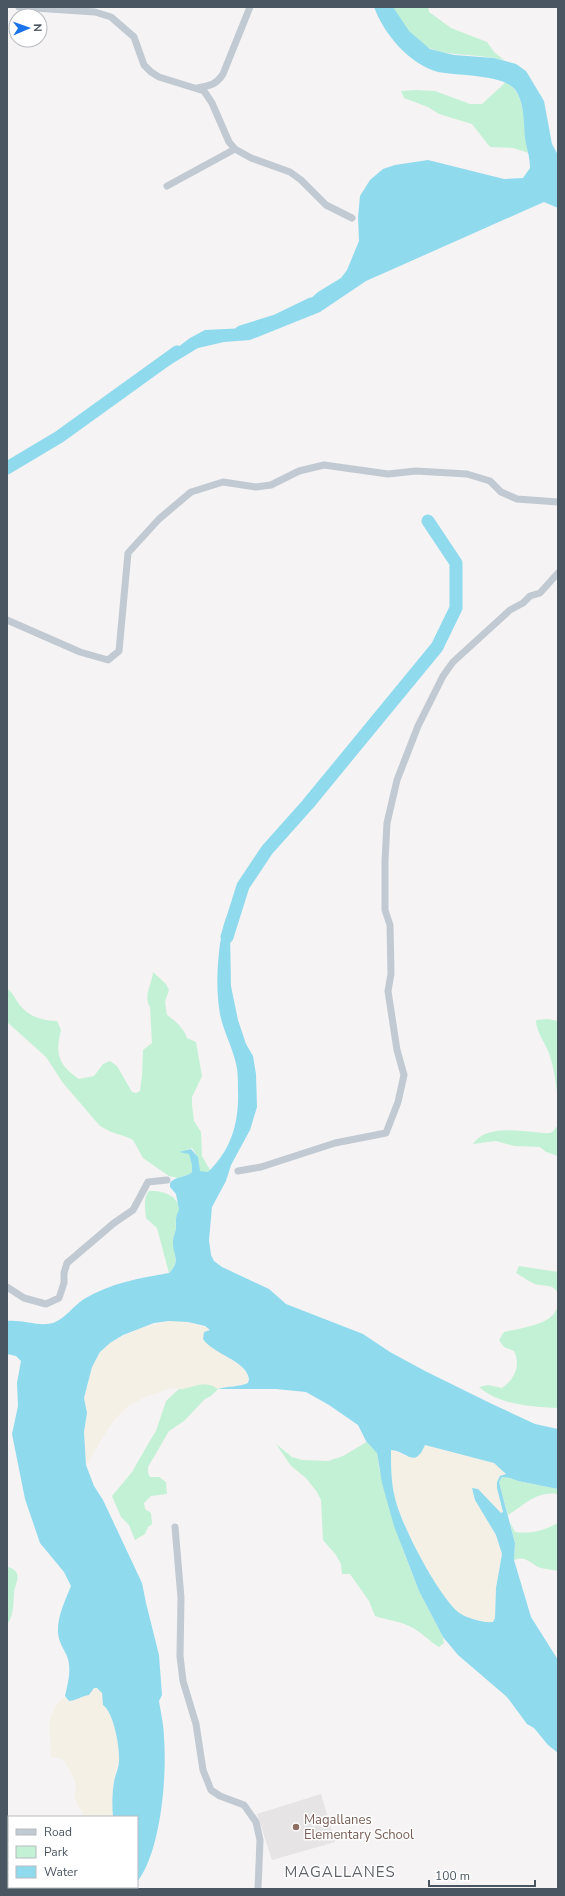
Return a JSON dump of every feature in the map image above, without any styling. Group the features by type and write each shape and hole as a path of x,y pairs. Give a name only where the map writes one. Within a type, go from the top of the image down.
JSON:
{"street":[{"path":"19,7 95,12 111,17 134,37 144,65 151,72 159,77 204,91 212,103 228,142 235,148 251,158 290,172 301,180 326,205 352,218"},
{"path":"196,88 210,86 218,82 223,74 250,7"},
{"path":"167,186 235,148"},
{"path":"7,620 80,652 108,660 119,651 128,553 159,519 191,492 223,482 256,487 271,485 299,471 324,465 388,474 423,471 466,474 490,481 500,492 517,499 558,502"},
{"path":"238,1172 261,1167 335,1144 386,1133 398,1102 404,1075 397,1050 388,991 391,974 390,925 385,910 387,823 397,780 418,726 443,676 453,662 510,610 523,603 530,596 540,593 558,573"},
{"path":"7,1287 24,1298 46,1304 59,1298 64,1283 64,1273 67,1263 114,1223 133,1210 148,1182 167,1180"},
{"path":"175,1527 181,1598 181,1662 184,1681 196,1724 203,1770 211,1790 220,1796 244,1805 256,1822 260,1840 258,1889"}],"shaded area":[{"name":"Magallanes Elementary School","path":"321,1794 335,1842 272,1860 257,1814"}],"green space":[{"path":"393,7 428,7 429,12 451,28 487,42 494,52 504,60 440,52 428,47 416,39 404,26"},
{"path":"506,82 513,88 522,105 529,153 513,148 490,147 472,124 439,114 428,107 404,98 401,91 435,91 470,104 482,104"},
{"path":"153,972 166,984 169,990 165,1002 167,1015 176,1022 186,1034 187,1038 196,1042 202,1076 192,1097 192,1105 194,1121 201,1132 202,1156 210,1170 207,1174 198,1171 196,1154 192,1148 186,1150 191,1157 192,1172 178,1178 169,1176 143,1158 133,1140 111,1132 100,1126 63,1083 46,1057 7,1022 7,989 31,1015 41,1019 57,1021 61,1030 58,1046 60,1058 62,1064 72,1074 79,1079 94,1076 103,1064 110,1061 117,1066 132,1092 136,1093 140,1091 143,1050 152,1043 150,1007 147,999"},
{"path":"548,1019 558,1021 558,1100 551,1059 536,1024 536,1020"},
{"path":"558,1125 558,1156 546,1152 540,1147 514,1146 496,1141 473,1144 484,1134 500,1130 550,1133"},
{"path":"149,1191 159,1191 173,1197 178,1206 179,1211 176,1219 176,1229 173,1241 176,1261 169,1273 157,1228 146,1218 145,1200"},
{"path":"519,1266 558,1272 558,1293 553,1288 530,1282 516,1273"},
{"path":"558,1304 558,1408 516,1404 496,1398 479,1387 488,1385 502,1388 507,1384 516,1371 517,1361 514,1351 504,1347 499,1340 504,1332 528,1327 544,1321 551,1317 556,1311"},
{"path":"201,1383 213,1385 218,1389 211,1396 205,1399 184,1421 169,1431 148,1467 150,1477 159,1477 166,1482 167,1494 151,1496 144,1503 145,1509 151,1513 152,1524 148,1527 145,1534 135,1540 129,1525 121,1517 112,1496 132,1472 156,1431 166,1401 179,1389"},
{"path":"366,1441 377,1452 379,1468 403,1550 419,1591 443,1637 444,1643 439,1647 418,1631 407,1625 375,1616 369,1601 350,1574 342,1574 341,1564 336,1555 323,1540 321,1500 317,1492 306,1478 291,1466 276,1444 292,1457 302,1460 328,1461 343,1456"},
{"path":"502,1477 558,1489 558,1494 543,1494 537,1496 508,1515 499,1482"},
{"path":"510,1522 515,1532 521,1533 537,1531 558,1523 558,1571 541,1568 525,1559 514,1560 515,1543"},
{"path":"7,1565 16,1572 17,1579 14,1590 12,1614 7,1625"}],"sand":[{"path":"169,1321 196,1324 210,1330 204,1332 204,1339 244,1370 248,1377 248,1383 218,1389 205,1384 182,1389 173,1388 140,1400 129,1406 113,1422 86,1465 84,1432 87,1413 84,1398 92,1367 100,1352 110,1343 140,1328"},
{"path":"424,1445 494,1463 507,1474 500,1476 497,1488 503,1512 501,1513 478,1489 472,1488 475,1500 496,1535 502,1554 496,1588 495,1618 493,1622 474,1620 458,1612 450,1603 421,1558 399,1510 393,1486 391,1449 407,1457"},
{"path":"94,1688 97,1688 102,1693 103,1705 110,1715 116,1731 119,1764 115,1773 113,1784 113,1816 83,1816 82,1811 75,1800 76,1783 71,1772 62,1759 51,1757 50,1724 51,1717 58,1703 65,1696 69,1701 89,1695"}],"water":[{"path":"374,7 393,7 409,31 430,49 454,55 494,58 516,64 526,71 544,101 552,144 558,155 558,208 544,202 366,281 320,312 250,340 224,342 198,348 160,371 165,357 190,338 205,330 264,327 276,324 298,310 318,292 341,278 347,270 359,241 358,217 360,196 370,180 383,169 395,165 428,160 504,179 523,178 530,168 525,137 523,110 519,97 511,85 502,81 438,72 427,68 399,47 384,27"},
{"path":"234,905 230,933 231,986 238,1020 246,1044 253,1056 256,1074 257,1107 250,1130 231,1165 226,1181 212,1207 209,1240 211,1255 214,1261 222,1267 269,1289 286,1304 363,1334 390,1352 425,1371 535,1424 558,1429 558,1489 502,1477 499,1482 515,1543 514,1560 531,1617 558,1660 558,1753 548,1745 534,1728 527,1724 507,1697 458,1655 443,1637 419,1591 394,1526 382,1483 377,1453 366,1441 358,1425 329,1405 306,1392 276,1389 218,1389 245,1384 248,1383 249,1379 247,1372 242,1367 208,1345 203,1339 204,1332 210,1330 205,1326 188,1322 169,1321 154,1323 123,1335 110,1343 100,1352 92,1367 84,1398 87,1413 84,1432 86,1465 94,1486 103,1500 142,1583 159,1655 162,1695 159,1701 164,1729 165,1754 163,1792 161,1813 152,1852 145,1869 138,1880 138,1816 113,1816 113,1791 119,1764 119,1755 116,1731 107,1709 103,1705 102,1693 97,1688 94,1688 89,1695 74,1700 69,1701 65,1696 69,1676 69,1666 67,1656 59,1639 58,1627 62,1609 71,1586 64,1572 40,1543 25,1499 12,1434 18,1406 17,1383 21,1361 16,1356 7,1354 7,1321 42,1324 53,1323 61,1319 76,1305 94,1293 125,1282 169,1273 173,1268 176,1257 173,1240 176,1229 176,1217 179,1210 176,1194 170,1187 170,1183 175,1179 192,1172 189,1154 179,1152 191,1149 198,1157 200,1171 208,1172 223,1154 228,1144 237,1113 237,1067 221,1020 217,988 220,944 224,923","holes":["425,1445 494,1463 506,1474 500,1476 497,1482 503,1512 501,1513 478,1489 472,1488 475,1500 496,1535 502,1554 496,1588 495,1618 493,1622 484,1622 474,1620 458,1612 441,1591 421,1559 405,1525 395,1498 392,1480 391,1450 414,1458 421,1452"]}],"waterway":[{"path":"241,332 276,321 311,304"},
{"path":"7,468 59,437 177,352"},
{"path":"227,937 243,886 267,850 308,804 437,647 456,608 456,563 428,521"}],"place":[{"name":"Magallanes Elementary School","path":"296,1827"}],"district":[{"name":"MAGALLANES","path":"340,1872"}]}
